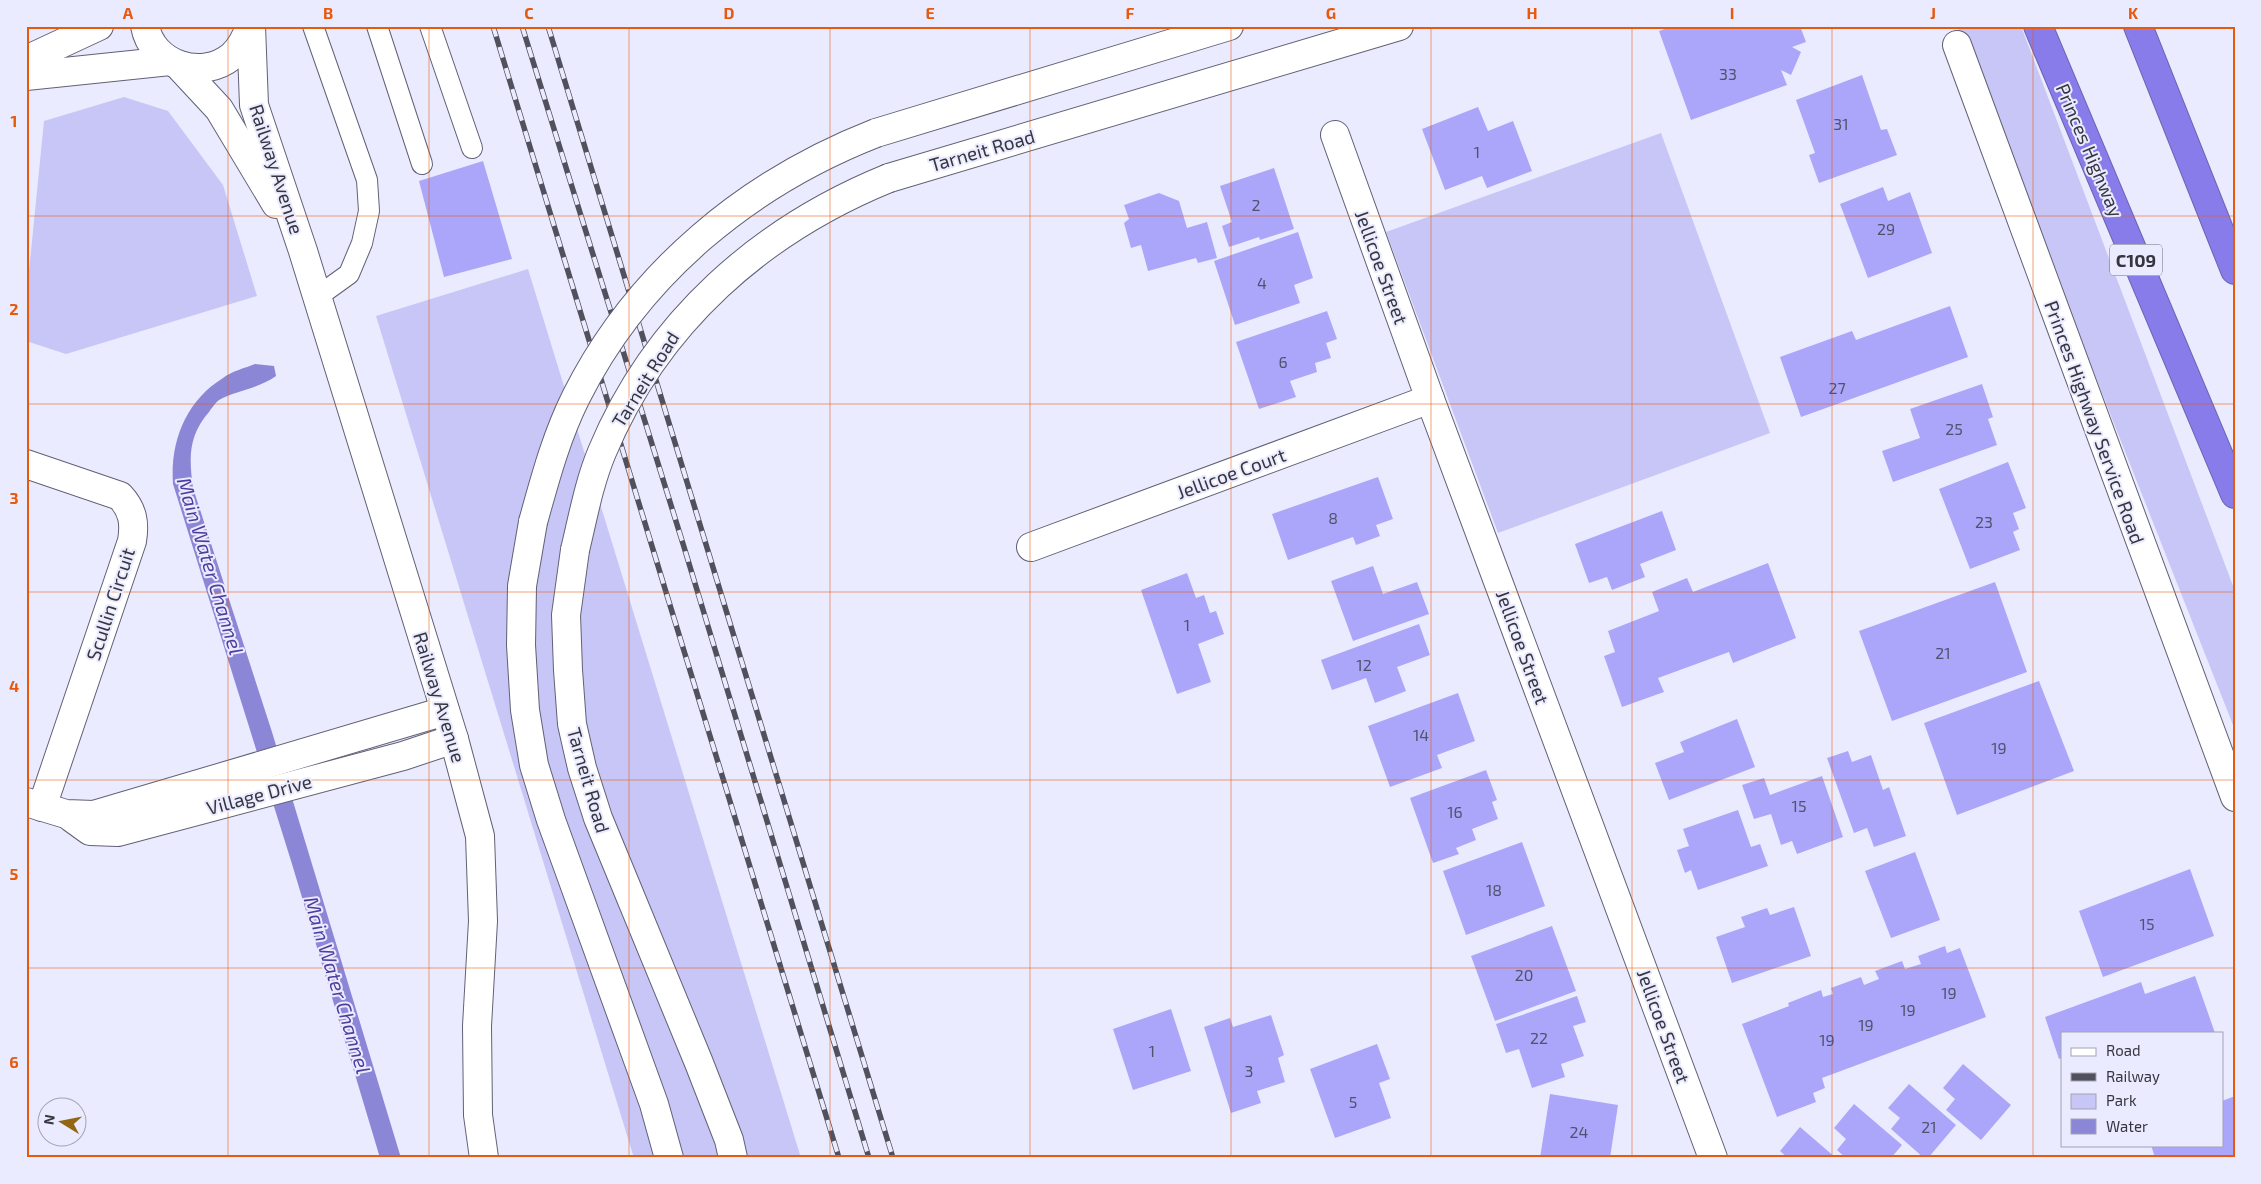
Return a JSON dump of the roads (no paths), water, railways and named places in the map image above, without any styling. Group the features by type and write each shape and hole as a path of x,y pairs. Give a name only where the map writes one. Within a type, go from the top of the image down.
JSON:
{"highway":[{"name":"Princes Highway","path":"2038,26 2235,494"},
{"path":"2138,26 2235,270"}],"street":[{"path":"26,60 99,26"},
{"name":"Railway Avenue","path":"145,26 151,44 174,63 219,109 303,251"},
{"path":"26,76 174,63 197,69 216,66 232,56 244,42 251,26"},
{"name":"Railway Avenue","path":"251,26 254,105 303,251 454,739 480,836 483,921 477,1026 478,1115 484,1158"},
{"path":"668,1158 654,1104 554,830 534,765 525,710 520,645 522,586 533,522 551,457 576,397 607,344 638,300 678,257 724,217 786,176 849,144 876,133 1229,26"},
{"name":"Tarneit Road","path":"733,1158 729,1140 702,1071 598,818 582,768 572,724 566,615 575,550 588,495 602,453 623,407 650,364 683,319 725,278 769,242 816,212 862,189 889,178 1399,26"},
{"name":"Princes Highway Service Road","path":"1956,46 2235,798"},
{"name":"Jellicoe Street","path":"1334,135 1713,1158"},
{"name":"Jellicoe Court","path":"1031,548 1430,398"},
{"name":"Scullin Circuit","path":"26,464 120,496 132,514 134,528 129,550 45,808"},
{"name":"Village Drive","path":"45,808 94,815 445,711"},
{"name":"Village Drive","path":"45,808 90,831 118,832 403,756 454,739"}],"lane":[{"path":"313,26 367,180 369,211 362,243 349,274 317,296"},
{"path":"377,26 422,164"},
{"path":"430,26 472,148"}],"water":[{"name":"Main Water Channel","path":"255,364 274,366 276,376 262,384 219,400 202,421 197,430 192,448 193,488 272,732 401,1158 380,1158 292,864 173,484 174,453 183,424 190,410 210,387 234,372"}],"railway":[{"path":"493,26 839,1158"},
{"path":"522,26 684,547 869,1158"},
{"path":"548,26 893,1158"}]}
